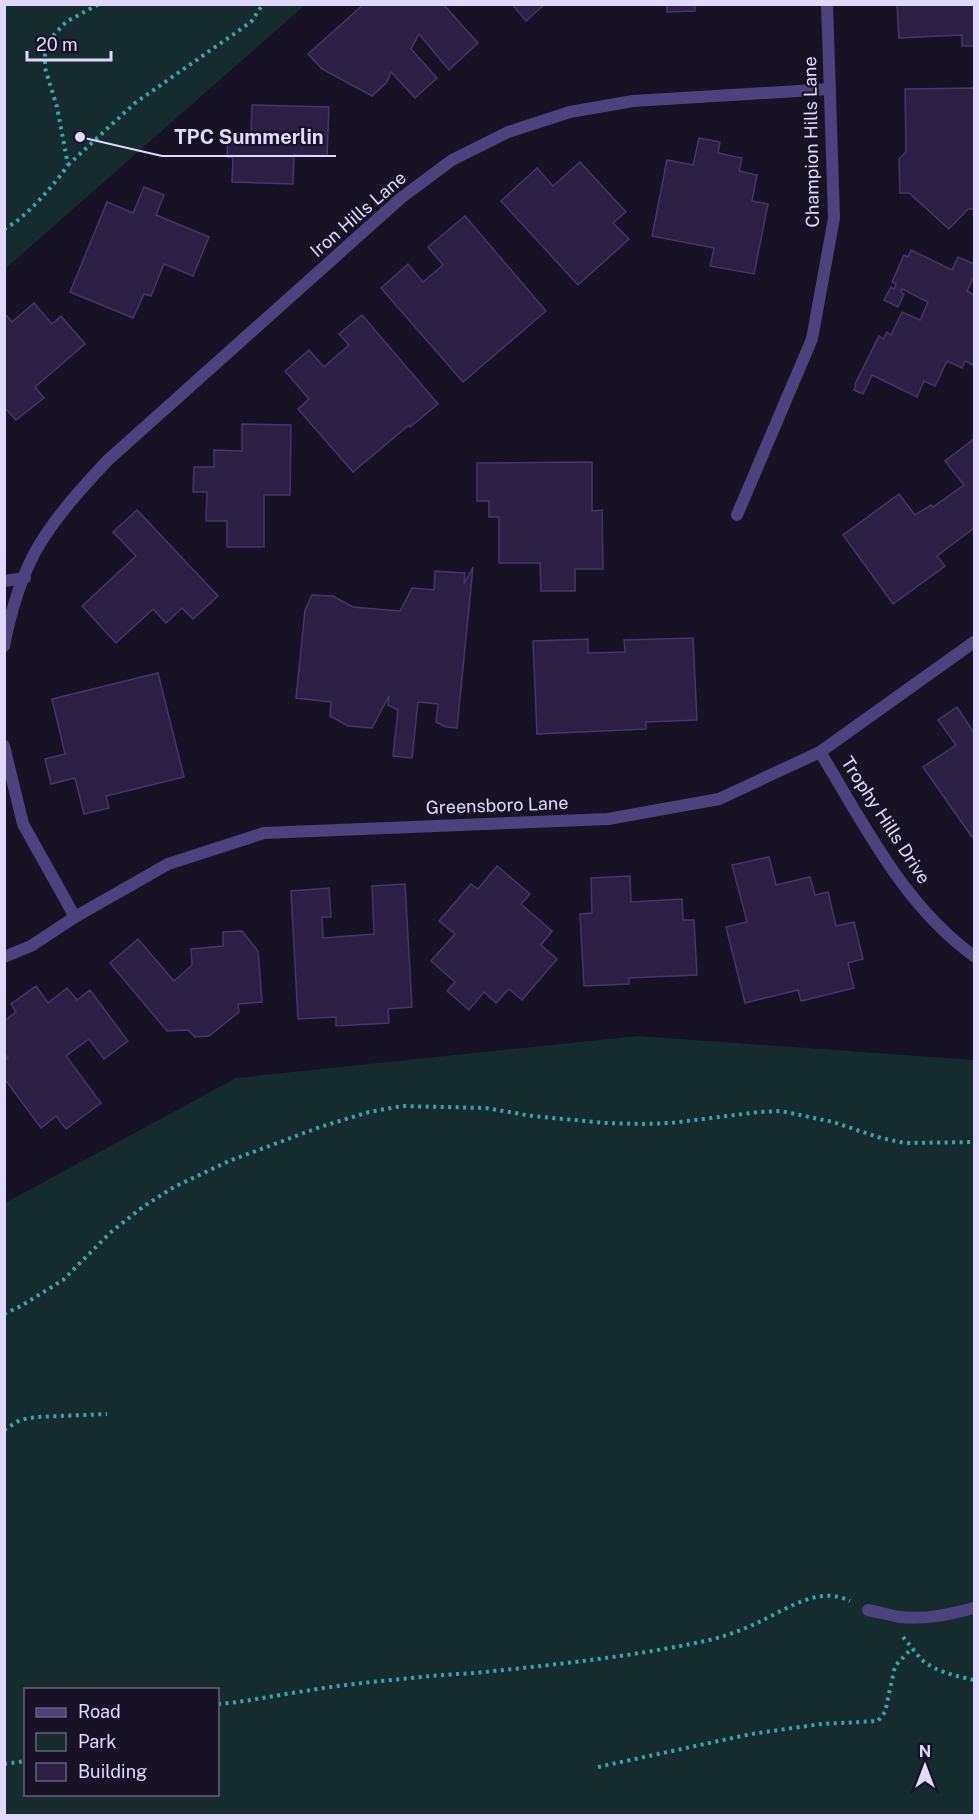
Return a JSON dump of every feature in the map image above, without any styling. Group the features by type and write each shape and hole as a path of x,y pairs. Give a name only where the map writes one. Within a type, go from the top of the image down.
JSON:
{"street":[{"name":"Champion Hills Lane","path":"737,515 812,339 834,218 827,4"},
{"name":"Iron Hills Lane","path":"4,646 11,611 34,555 66,506 108,460 401,198 452,160 508,132 570,112 633,101 830,89"},
{"path":"4,581 25,578"},
{"name":"Greensboro Lane","path":"4,957 31,945 168,864 264,833 608,819 719,799 820,752 975,642"},
{"path":"4,746 23,824 75,917"},
{"name":"Trophy Hills Drive","path":"820,752 901,884 956,943 975,956"},
{"path":"868,1610 900,1617 920,1617 975,1608"}],"path":[{"path":"68,165 57,107 45,68 45,54 52,37 66,22 99,4"},
{"path":"4,229 10,227 30,208 61,176 68,165 135,103 251,22 263,4"},
{"path":"4,1314 63,1280 111,1232 174,1186 229,1161 320,1127 369,1112 402,1106 486,1108 565,1120 642,1124 782,1111 833,1122 881,1138 905,1143 975,1142"},
{"path":"4,1430 20,1420 36,1417 107,1414"},
{"path":"219,1704 421,1677 605,1659 671,1648 722,1638 793,1604 823,1596 843,1597 868,1610"},
{"path":"898,1632 922,1660 956,1676 975,1680"},
{"path":"598,1767 752,1734 821,1724 878,1721 885,1712 895,1666 912,1647"},
{"path":"4,1764 24,1761"}],"green space":[{"path":"5,4 305,4 305,5 5,269"},
{"path":"638,1036 974,1060 974,1815 5,1815 5,1203 236,1078"}],"building":[{"path":"364,4 443,4 478,43 449,70 419,34 411,49 437,78 415,98 391,72 387,82 372,96 322,69 308,54"},
{"path":"512,4 545,4 526,21"},
{"path":"667,4 695,4 695,11 667,12"},
{"path":"897,4 974,4 974,46 962,46 962,35 899,38"},
{"path":"974,88 974,209 968,209 949,229 909,193 900,193 899,159 906,152 905,89"},
{"path":"252,105 329,107 327,156 294,155 293,184 232,182 233,157 227,157 228,132 251,133"},
{"path":"699,138 720,142 718,153 742,158 739,171 757,175 752,201 768,204 754,274 710,266 714,248 652,236 667,160 693,165"},
{"path":"580,162 626,212 613,223 629,239 578,285 501,201 537,168 553,186"},
{"path":"144,187 164,195 156,215 209,237 193,276 164,264 151,296 144,294 133,318 70,292 107,202 133,213"},
{"path":"465,216 546,311 463,382 381,288 408,264 423,282 443,265 428,247"},
{"path":"911,250 952,270 958,257 974,264 974,276 967,291 974,295 973,365 965,361 962,368 947,361 935,386 924,381 917,397 872,375 863,394 854,390 855,384 879,336 883,339 887,332 891,335 902,312 920,320 928,302 902,289 901,292 904,294 898,307 884,300 891,287 894,289 896,284 892,282 904,255 908,257"},
{"path":"34,303 52,324 61,316 85,344 35,387 44,398 16,420 4,407 4,316 6,315 12,322"},
{"path":"362,315 438,404 353,472 298,409 309,399 285,371 309,350 324,367 349,345 339,334"},
{"path":"242,424 291,425 290,495 264,495 264,547 227,547 227,521 206,521 207,492 193,492 194,467 214,467 214,450 242,451"},
{"path":"974,439 974,528 937,556 945,566 893,604 843,535 899,494 915,515 931,505 933,507 964,485 945,461"},
{"path":"592,462 592,511 602,510 603,569 575,569 575,591 541,591 540,563 499,563 499,517 489,517 489,501 477,501 477,463"},
{"path":"137,510 218,596 193,619 182,608 166,623 153,609 116,643 82,606 136,556 113,532"},
{"path":"473,567 457,728 446,727 436,722 438,704 418,702 412,758 393,756 398,710 388,705 389,696 372,728 348,726 330,716 331,702 296,698 305,610 312,595 333,596 353,607 400,611 412,588 434,590 435,571 465,573 464,584"},
{"path":"693,638 697,720 646,722 646,729 537,734 533,641 588,639 588,653 625,652 624,640"},
{"path":"158,673 184,777 106,796 109,808 84,814 75,778 51,784 45,759 65,754 52,699"},
{"path":"957,707 974,733 974,835 972,837 923,767 956,745 938,720"},
{"path":"769,857 776,885 810,877 815,895 828,892 836,926 854,922 863,959 848,963 854,988 801,1001 798,990 745,1003 726,927 747,922 732,865"},
{"path":"497,866 530,894 521,904 552,931 541,945 557,959 522,1000 509,989 496,1003 484,992 469,1010 447,991 455,982 431,961 455,934 439,921 471,884 478,889"},
{"path":"630,876 631,902 682,899 683,920 694,920 697,975 629,978 629,984 584,986 580,914 592,913 591,878"},
{"path":"405,884 412,1007 388,1009 389,1023 336,1026 336,1017 298,1019 291,891 329,888 331,917 322,917 323,938 374,934 372,886"},
{"path":"242,931 258,951 262,1002 238,1004 239,1012 209,1036 195,1037 188,1030 167,1031 110,963 138,939 174,981 192,965 191,949 223,946 223,932"},
{"path":"36,986 48,1003 67,988 77,1000 90,990 128,1041 104,1059 89,1039 66,1056 101,1103 66,1129 56,1116 41,1128 4,1078 4,1060 8,1058 4,1053 4,1021 16,1012 11,1004"}],"place":[{"name":"TPC Summerlin","path":"80,137"}]}
